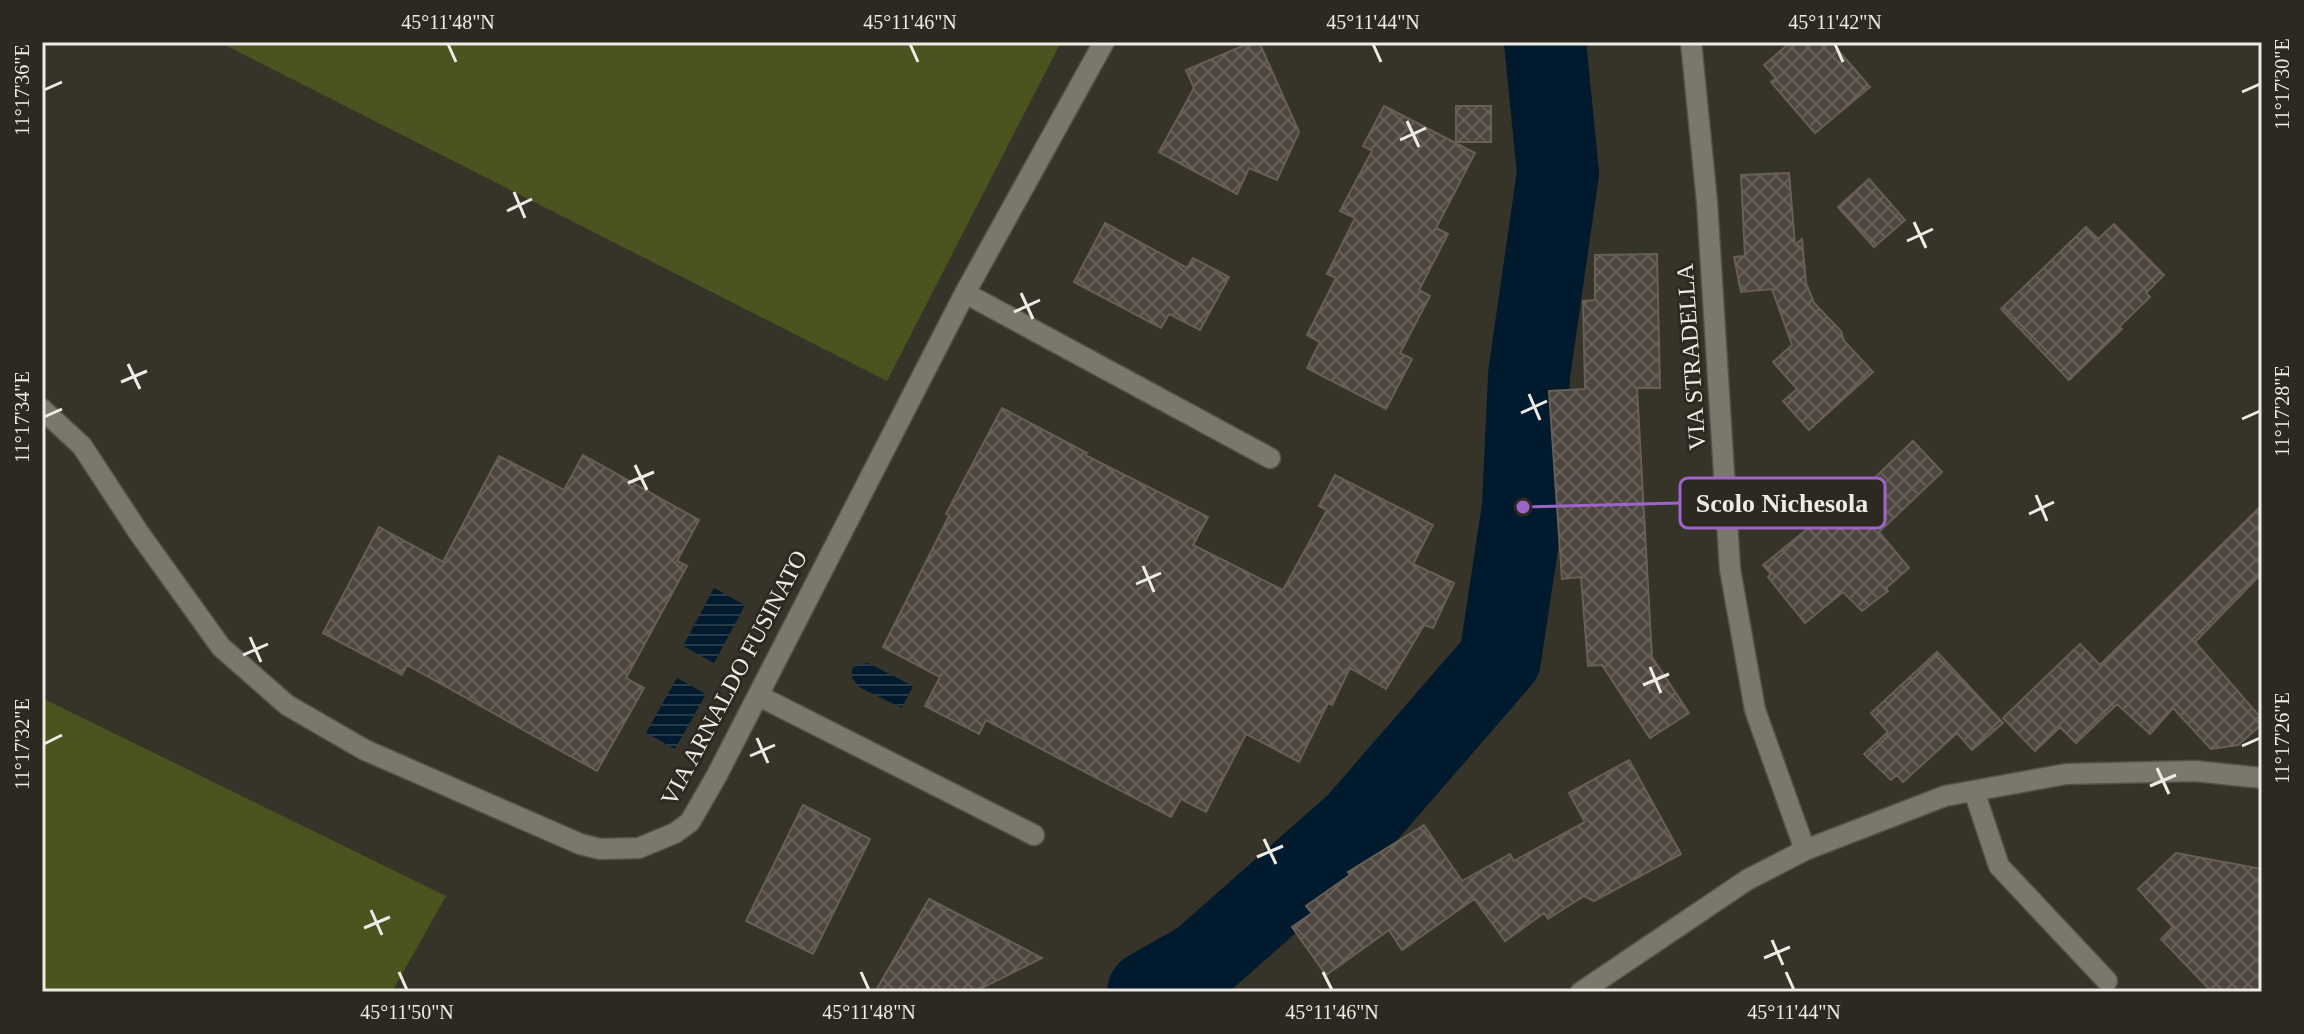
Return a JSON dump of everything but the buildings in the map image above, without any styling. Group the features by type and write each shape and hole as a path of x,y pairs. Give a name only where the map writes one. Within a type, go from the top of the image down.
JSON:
{"street":[{"name":"VIA ARNALDO FUSINATO","path":"42,409 82,446 139,533 221,647 287,705 365,750 580,844 600,849 639,848 675,833 690,822 759,696 965,293 1104,42"},
{"name":"VIA STRADELLA","path":"1691,42 1707,202 1730,569 1755,710 1805,850"},
{"path":"965,293 1270,458"},
{"path":"759,696 1034,835"},
{"path":"1581,992 1747,880 1805,850 1945,796 2066,774 2195,771 2262,778"},
{"path":"1974,791 1999,866 2107,981"}],"green space":[{"path":"219,42 1061,42 887,381"},
{"path":"42,698 446,896 392,992 42,992"}],"water":[{"path":"714,588 745,605 714,663 683,646"},
{"path":"868,663 913,686 902,708 859,687 852,678 852,669"},
{"path":"677,678 706,694 675,749 646,733"}],"waterway":[{"path":"1148,992 1201,962 1357,824 1500,659 1523,507 1529,375 1558,173 1545,42"}],"place":[{"name":"Scolo Nichesola","path":"1523,507"}]}
